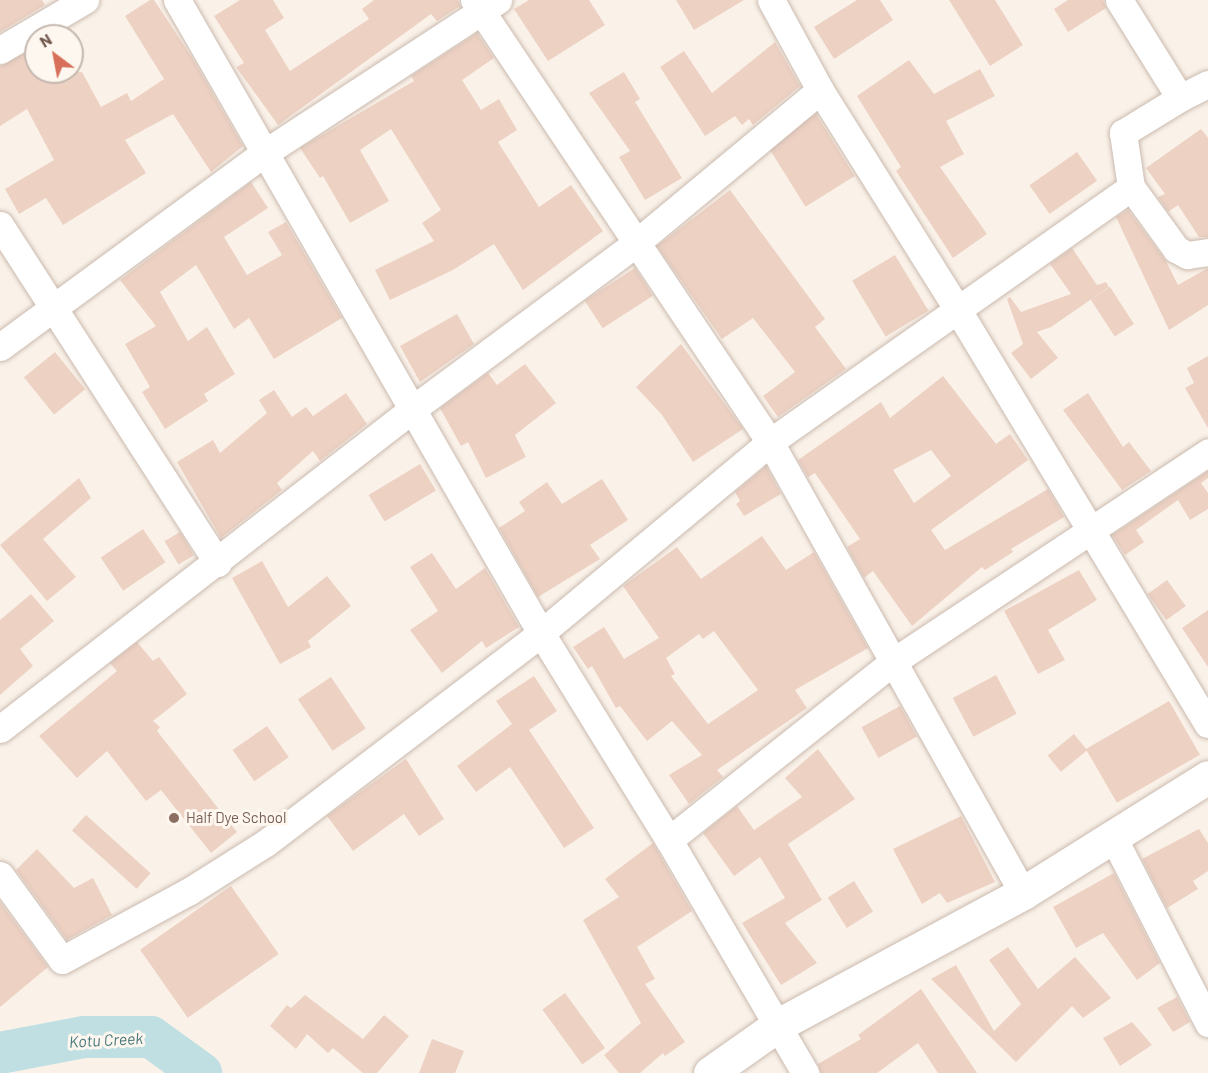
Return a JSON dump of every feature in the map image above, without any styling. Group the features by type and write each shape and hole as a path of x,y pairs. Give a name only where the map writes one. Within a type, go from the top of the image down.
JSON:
{"street":[{"path":"0,50 85,0"},
{"path":"177,0 263,154 414,408 541,633 669,840 805,1073"},
{"path":"771,0 820,90 956,307 1208,724"},
{"path":"1119,0 1180,98"},
{"path":"0,347 263,154 485,4 636,243 770,442 1023,893"},
{"path":"1208,84 1180,98 1123,133 1131,187 1176,249 1187,255 1208,252"},
{"path":"0,729 414,408 636,243 820,90"},
{"path":"0,875 62,960 189,892 267,842 541,633 770,442 956,307 1131,187"},
{"path":"0,225 218,562"},
{"path":"669,840 894,661 1208,452"},
{"path":"710,1073 778,1025 1023,893 1114,839 1208,777"},
{"path":"1114,839 1208,1023"}],"building":[{"path":"0,0 42,0 45,5 0,32"},
{"path":"150,0 154,0 193,59 243,146 211,172 173,114 125,140 146,173 63,225 46,198 19,214 5,189 54,160 27,109 0,126 0,66 24,53 24,84 84,84 84,76 101,107 127,93 131,101 164,79 125,16"},
{"path":"240,0 273,0 284,18 265,30 290,71 369,19 362,9 374,0 458,0 460,6 437,21 431,14 278,125 236,67 244,63 214,16"},
{"path":"529,0 589,0 605,25 548,61 514,9"},
{"path":"676,0 744,0 694,30"},
{"path":"857,0 880,0 893,20 834,59 814,27"},
{"path":"949,0 995,0 1023,45 990,66"},
{"path":"1068,0 1103,0 1106,8 1068,32 1054,9"},
{"path":"477,33 494,58 462,80 481,110 499,99 517,130 498,142 539,207 571,185 603,231 523,290 494,244 453,270 390,300 375,270 434,241 422,223 441,210 391,129 360,150 389,201 350,223 323,176 320,178 300,148 414,81 411,76"},
{"path":"775,42 800,86 753,125 749,119 742,125 735,116 705,136 660,67 684,51 712,93"},
{"path":"909,60 934,94 980,69 995,96 946,121 964,154 940,167 987,234 953,258 896,171 901,167 857,96"},
{"path":"624,72 640,99 635,102 682,178 645,200 619,157 630,151 589,93"},
{"path":"816,114 855,176 805,207 767,145"},
{"path":"1201,129 1208,138 1208,237 1199,237 1178,205 1168,212 1158,197 1165,194 1146,168"},
{"path":"1077,152 1097,181 1050,214 1029,185"},
{"path":"251,182 268,208 224,237 247,275 282,255 268,232 286,222 342,318 274,359 249,318 234,329 196,265 160,292 188,341 207,327 235,374 204,394 208,401 165,429 142,392 150,387 125,344 156,326 120,280"},
{"path":"730,190 825,319 815,327 846,369 778,417 763,396 795,372 753,318 722,339 657,246"},
{"path":"1128,210 1166,261 1178,285 1208,268 1208,305 1169,330 1116,217"},
{"path":"1072,248 1097,285 1106,282 1109,287 1051,327 1037,332 1058,358 1031,379 1011,353 1023,344 1007,299 1010,297 1021,312 1071,294 1050,264"},
{"path":"895,255 928,311 886,336 852,281"},
{"path":"635,268 653,296 603,328 585,301"},
{"path":"1110,287 1134,324 1115,336 1091,300"},
{"path":"457,314 474,344 420,382 400,346"},
{"path":"681,344 743,429 693,462 662,415 636,387"},
{"path":"55,352 85,389 54,414 24,377"},
{"path":"1208,356 1208,428 1185,388 1194,383 1187,368"},
{"path":"525,364 556,403 515,435 526,457 486,478 468,442 461,446 440,408 488,373 497,385"},
{"path":"943,376 996,444 1010,434 1028,460 931,530 945,550 1048,489 1064,517 1011,549 1013,552 985,570 982,567 912,626 873,571 864,578 847,547 860,539 815,473 808,477 798,460 881,402 890,418","holes":["931,450 951,476 914,503 893,470"]},
{"path":"274,390 292,417 306,407 313,416 346,393 367,424 320,461 313,451 277,483 282,490 221,538 177,462 213,440 220,453 267,413 259,400"},
{"path":"1088,393 1123,447 1129,442 1151,471 1122,490 1063,410"},
{"path":"420,464 436,491 385,521 369,495"},
{"path":"766,466 781,494 744,516 736,504 740,501 735,492"},
{"path":"1208,471 1208,478 1201,483 1208,493 1208,509 1190,520 1178,500 1136,530 1144,542 1125,555 1112,535"},
{"path":"79,478 91,498 43,539 76,577 47,601 0,545"},
{"path":"602,479 628,520 590,545 600,559 538,597 499,528 525,511 519,502 547,482 562,504"},
{"path":"143,529 165,562 123,591 101,558"},
{"path":"180,532 194,555 178,564 165,541"},
{"path":"762,536 786,570 814,552 868,648 795,690 807,708 717,770 723,777 689,804 669,775 702,755 672,721 647,741 620,706 616,708 592,666 588,669 573,647 604,627 624,659 659,638 623,586 677,547 701,579","holes":["714,631 758,690 708,724 671,676 675,674 666,658 699,634 703,639"]},
{"path":"432,553 456,589 485,568 519,627 486,648 482,641 442,673 410,630 438,611 410,567"},
{"path":"262,561 288,607 327,576 351,606 308,641 311,647 280,664 232,578"},
{"path":"1079,570 1097,600 1048,630 1065,660 1038,674 1004,611"},
{"path":"1167,580 1186,606 1166,620 1148,594"},
{"path":"31,594 54,621 20,649 33,666 0,695 0,620"},
{"path":"1208,610 1208,667 1182,628"},
{"path":"137,642 153,661 159,657 187,694 153,721 160,727 157,731 237,832 211,853 161,790 146,801 107,751 77,778 39,736 117,671 110,663"},
{"path":"996,675 1017,714 973,737 953,698"},
{"path":"534,676 557,711 529,730 594,828 564,848 510,767 476,792 457,766 512,724 496,701"},
{"path":"331,677 366,728 333,751 298,699"},
{"path":"1169,701 1200,755 1117,803 1086,749"},
{"path":"900,706 917,737 878,758 862,727"},
{"path":"267,726 289,757 254,781 233,750"},
{"path":"1074,734 1087,750 1061,772 1048,755"},
{"path":"818,749 855,799 788,844 822,900 785,923 817,963 781,985 742,923 785,898 760,857 734,876 703,833 737,806 754,830 802,797 785,778"},
{"path":"406,759 444,819 419,836 404,814 353,851 327,816"},
{"path":"86,815 151,873 137,889 72,831"},
{"path":"961,816 995,882 947,903 940,893 922,904 893,849"},
{"path":"1199,829 1208,843 1208,871 1193,881 1198,889 1167,908 1142,859"},
{"path":"653,843 692,911 637,947 655,979 645,984 685,1042 665,1056 663,1053 640,1073 619,1073 604,1055 641,1023 583,920 619,897 605,879"},
{"path":"37,849 74,888 93,878 112,915 67,940 16,870"},
{"path":"1114,873 1160,963 1137,980 1103,933 1076,948 1053,907"},
{"path":"854,881 873,912 847,928 828,897"},
{"path":"231,886 279,954 188,1018 140,950"},
{"path":"0,902 48,967 0,1007"},
{"path":"1008,947 1038,989 1075,957 1111,998 1083,1018 1072,1006 1016,1062 931,979 956,965 994,1031 1021,1004 989,960"},
{"path":"921,989 977,1073 938,1073 918,1043 877,1073 821,1073 818,1064 861,1039 858,1035"},
{"path":"565,993 605,1048 582,1064 542,1009"},
{"path":"305,995 363,1039 384,1015 409,1036 377,1073 363,1073 333,1048 328,1053 307,1034 296,1049 270,1026 287,1005 291,1008"},
{"path":"1177,997 1190,1022 1173,1032 1157,1008"},
{"path":"1132,1022 1152,1045 1120,1066 1103,1038"},
{"path":"432,1039 464,1051 455,1073 419,1073"}],"waterway":[{"name":"Kotu Creek","path":"0,1053 84,1037 151,1037 201,1073"}],"place":[{"name":"Half Dye School","path":"174,818"}]}
